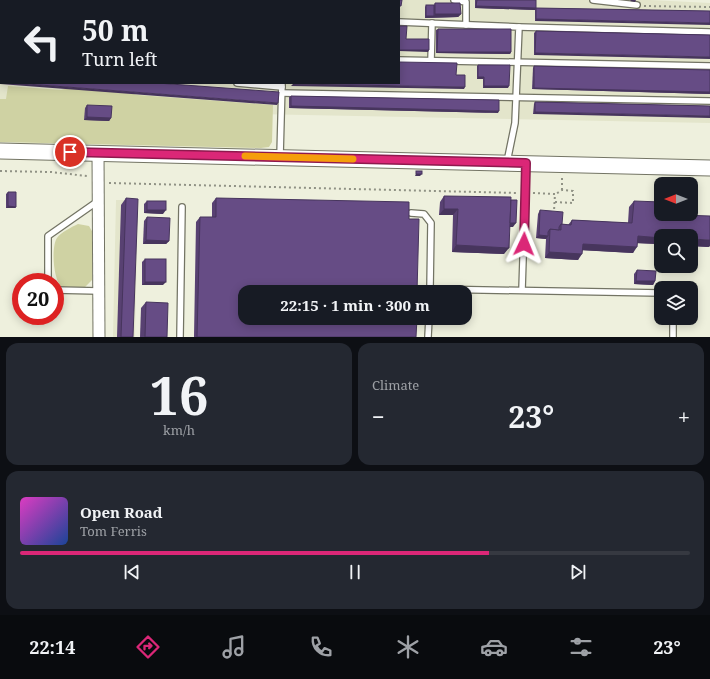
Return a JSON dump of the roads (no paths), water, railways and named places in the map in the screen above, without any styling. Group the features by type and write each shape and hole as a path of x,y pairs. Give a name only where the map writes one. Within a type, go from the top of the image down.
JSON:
{"street":[{"path":"0,151 98,152 710,168"},
{"path":"98,152 99,337"}],"lane":[{"path":"454,0 466,2 466,25"},
{"path":"593,0 637,5"},
{"path":"400,22 710,32"},
{"path":"431,61 432,23"},
{"path":"507,162 515,123 519,27"},
{"path":"400,60 710,66"},
{"path":"260,84 282,85 280,157"},
{"path":"282,93 710,101"},
{"path":"522,290 526,163"},
{"path":"48,273 48,236 98,201"},
{"path":"180,337 182,207"},
{"path":"411,213 424,214 431,223 430,285"},
{"path":"64,290 99,291"},
{"path":"472,290 654,294"},
{"path":"428,337 429,325"},
{"path":"673,325 673,337"}]}
